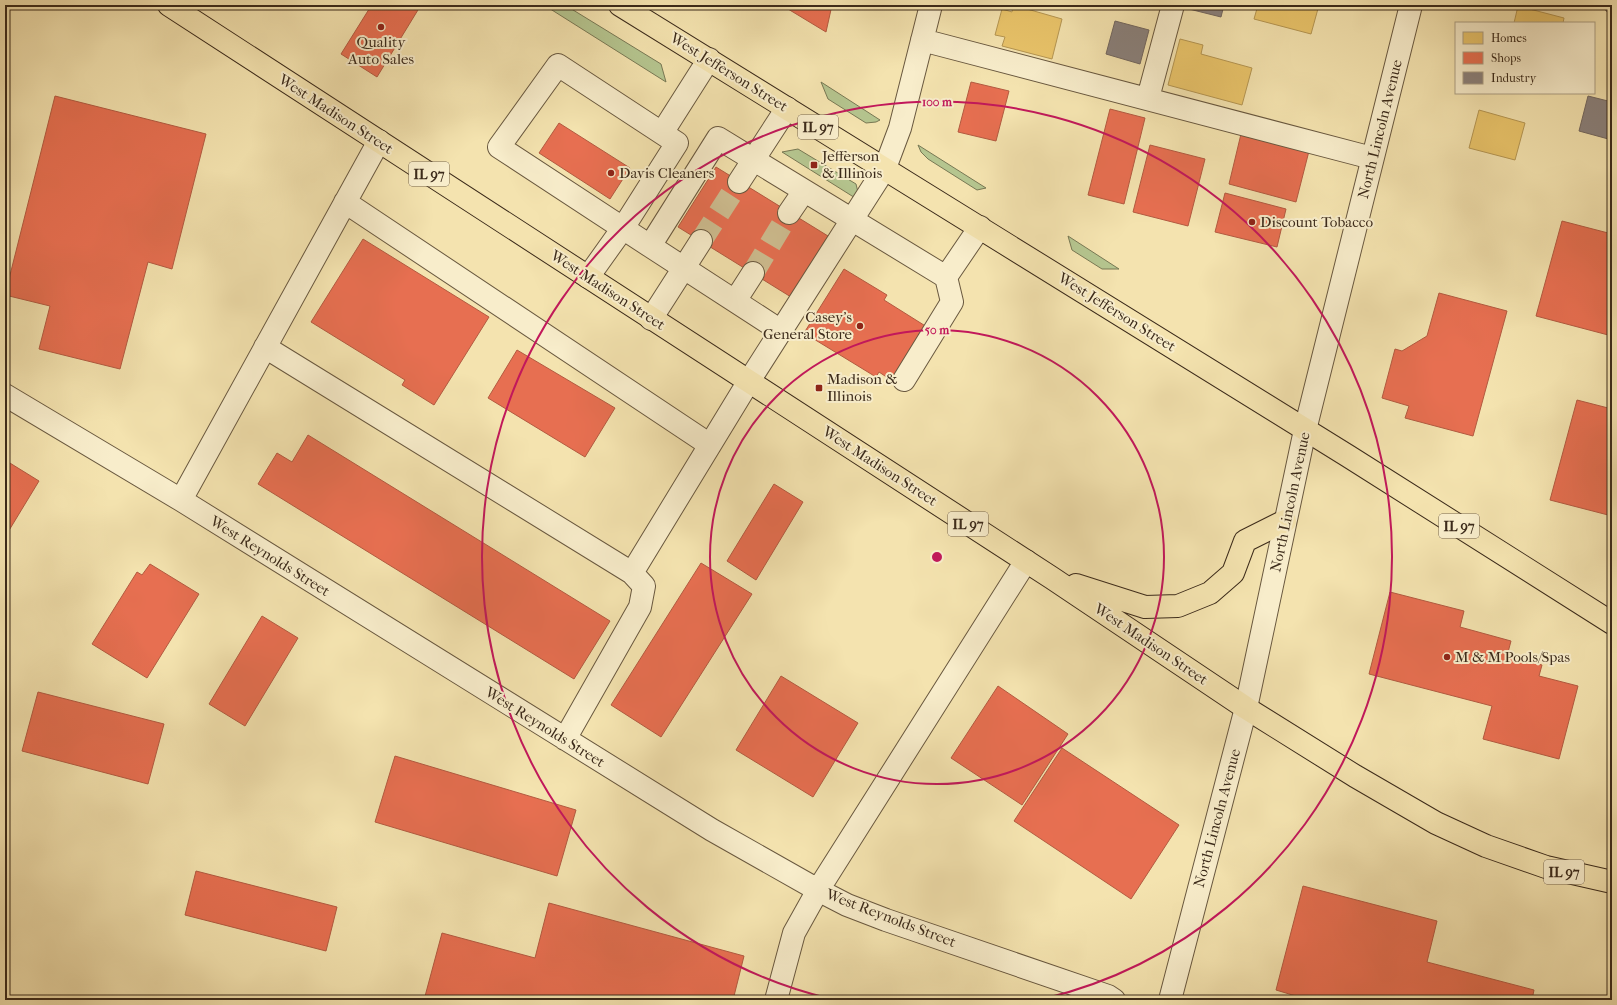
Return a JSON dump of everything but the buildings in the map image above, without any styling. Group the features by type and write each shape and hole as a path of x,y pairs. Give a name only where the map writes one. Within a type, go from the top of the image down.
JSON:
{"main road":[{"name":"West Jefferson Street","path":"620,5 980,227 1612,623"},
{"name":"West Madison Street","path":"183,9 379,141 1052,578 1246,708 1355,776 1436,823 1486,846 1553,869 1612,882"},
{"path":"1052,578 1145,607 1178,606 1210,593 1233,573 1246,541 1285,521"}],"street":[{"path":"632,573 749,382 885,168 900,128 931,5"},
{"path":"1148,98 1172,5"},
{"name":"North Lincoln Avenue","path":"1170,1000 1246,708 1305,430 1411,5"},
{"path":"922,40 1148,98 1372,158"},
{"path":"662,133 709,59"},
{"path":"588,277 623,228 677,143 558,65 499,147 623,228 650,246 781,331"},
{"path":"739,182 787,108"},
{"path":"650,246 718,138 946,276 952,302 904,380"},
{"path":"180,500 379,141"},
{"path":"790,213 804,191"},
{"path":"345,202 710,445"},
{"path":"946,276 980,227"},
{"path":"651,319 701,241"},
{"path":"735,301 753,273"},
{"path":"265,346 632,573 644,586 640,608 565,739"},
{"name":"West Reynolds Street","path":"5,395 180,500 712,830 818,890 847,905 886,920 1108,996 1114,1000"},
{"path":"776,1000 794,932 818,890 1026,561"}],"green space":[{"path":"544,5 565,5 661,64 666,82"},
{"path":"821,82 880,120 866,123 828,99"},
{"path":"918,145 986,188 977,190 928,159 921,152"},
{"path":"798,149 856,184 860,201 782,152"},
{"path":"1068,236 1119,269 1102,269 1072,250"}],"tunnel":[{"path":"701,241 739,182"},
{"path":"753,273 789,213"}],"place":[{"name":"Quality Auto Sales","path":"381,27"},
{"name":"Jefferson & Illinois","path":"814,165"},
{"name":"Davis Cleaners","path":"611,173"},
{"name":"Discount Tobacco","path":"1252,222"},
{"name":"Casey's General Store","path":"860,326"},
{"name":"Madison & Illinois","path":"819,388"},
{"name":"M & M Pools/Spas","path":"1447,657"}]}
